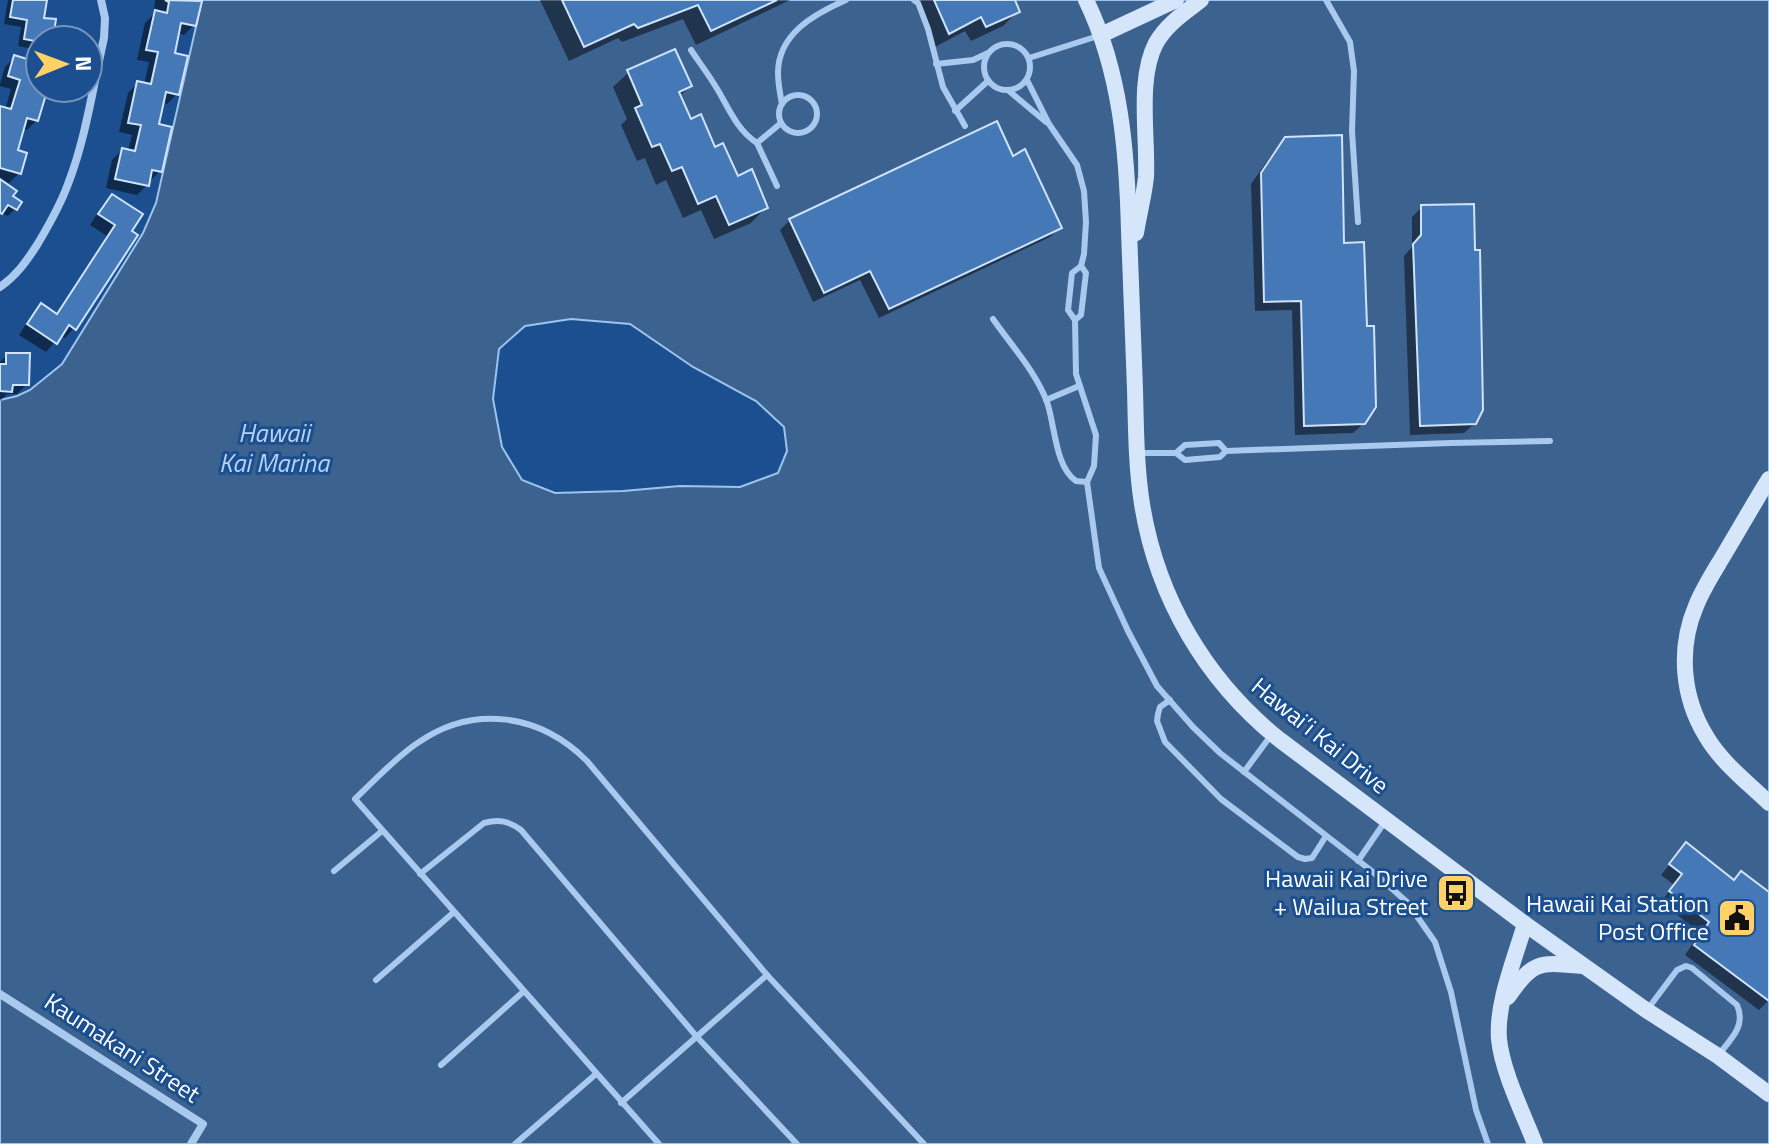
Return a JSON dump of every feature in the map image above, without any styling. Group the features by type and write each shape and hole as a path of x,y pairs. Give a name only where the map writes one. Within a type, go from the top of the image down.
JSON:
{"main road":[{"name":"Hawai’i Kai Drive","path":"1086,0 1109,58 1124,127 1141,501 1154,558 1175,611 1196,648 1222,683 1272,734 1525,924 1769,1094"},
{"path":"1101,35 1176,0"},
{"path":"1130,265 1146,179 1146,80 1149,60 1166,29 1201,0"},
{"path":"1769,479 1696,606 1688,630 1685,673 1692,707 1706,738 1769,803"},
{"path":"1525,924 1501,1005 1499,1022 1502,1055 1535,1144"},
{"path":"1501,1005 1518,982 1538,965 1584,966"}],"street":[{"path":"0,287 28,259 68,185 104,38 105,18 101,0"},
{"name":"Kaumakani Street","path":"0,994 203,1124 191,1144"}],"lane":[{"path":"782,104 778,72 783,47 803,23 846,0"},
{"path":"914,0 928,29 943,87 965,126"},
{"path":"1326,0 1350,42 1354,71 1352,131 1358,222"},
{"path":"1029,58 1101,35"},
{"path":"936,64 973,60 1002,44 1018,46 1029,58 1030,73 1027,80 1009,91"},
{"path":"691,50 744,135 757,143 777,186"},
{"path":"988,53 984,69 988,81 995,87 1009,91 1049,124"},
{"path":"1027,80 1049,124 1077,165 1084,191 1084,254 1081,266 1072,273 1068,310 1075,320 1076,374 1096,435 1094,466 1087,482 1099,568 1157,686 1220,753 1407,902 1435,942 1451,992 1476,1110 1488,1144"},
{"path":"955,111 988,81"},
{"path":"791,96 804,96 814,104 817,116 813,127 802,133 790,132 781,123 779,110 791,96"},
{"path":"757,143 781,123"},
{"path":"1075,320 1081,315 1086,273 1081,266"},
{"path":"993,319 1040,385 1065,471 1076,481 1087,482"},
{"path":"1046,400 1079,386"},
{"path":"1137,453 1176,453 1185,460 1220,457 1226,451 1550,441"},
{"path":"1176,453 1185,445 1219,443 1226,451"},
{"path":"1170,700 1160,707 1157,721 1165,742 1221,799 1298,857 1312,858 1326,836"},
{"path":"659,1144 355,799 420,741 449,726 480,719 502,719 533,726 562,740 587,761 767,975 924,1144"},
{"path":"1244,772 1272,734"},
{"path":"1358,861 1386,820"},
{"path":"420,874 484,823 504,821 521,830 697,1037 797,1144"},
{"path":"334,871 382,831"},
{"path":"376,980 454,912"},
{"path":"1646,1010 1677,970 1686,966 1692,968 1737,1005 1740,1011 1738,1029 1718,1056"},
{"path":"621,1103 767,975"},
{"path":"441,1065 523,992"},
{"path":"515,1144 596,1074"}],"water":[{"name":"Hawaii Kai Marina","path":"202,0 1769,0 1769,1144 0,1144 0,400 30,390 62,364 143,233 156,203","holes":["571,319 630,324 693,367 756,401 784,427 787,451 778,473 740,487 680,486 555,493 522,480 502,447 493,399 499,349 525,326"]}],"building":[{"path":"13,0 47,0 44,18 56,19 55,24 26,24 27,20 10,17"},
{"path":"165,0 202,1 196,26 181,23 175,53 188,56 179,95 166,92 159,124 172,127 162,172 152,170 149,186 115,179 122,148 135,151 141,125 128,123 137,81 151,84 158,52 146,50 155,10 167,13 169,2"},
{"path":"562,0 777,0 711,31 698,5 638,28 634,24 584,47"},
{"path":"934,0 1015,0 1020,12 986,27 981,17 949,34"},
{"path":"675,49 692,86 679,92 691,119 701,114 715,147 723,143 738,176 752,169 768,208 729,225 716,196 698,204 682,167 672,171 660,144 652,147 635,108 642,105 627,70"},
{"path":"14,55 24,58 24,104 43,104 38,121 27,118 18,150 27,153 21,174 0,168 0,106 11,109 20,80 8,76"},
{"path":"997,121 1013,156 1025,149 1062,228 889,309 870,271 824,293 789,219"},
{"path":"1342,135 1344,243 1364,242 1367,326 1374,326 1376,407 1365,424 1304,426 1301,301 1264,302 1261,173 1285,137"},
{"path":"0,179 17,191 13,196 22,202 17,210 8,205 0,213"},
{"path":"112,194 143,214 132,231 138,235 76,330 69,325 57,344 27,324 41,303 57,314 115,225 98,214"},
{"path":"1474,204 1475,250 1480,250 1483,410 1476,424 1420,426 1413,244 1421,235 1421,205"},
{"path":"6,353 30,353 29,385 13,385 12,392 0,391 0,364 6,364"},
{"name":"Hawaii Kai Station Post Office","path":"1686,842 1734,880 1741,871 1769,892 1769,1001 1694,945 1709,922 1669,891 1682,874 1669,864"}],"place":[{"name":"Hawaii Kai Drive + Wailua Street","path":"1456,893"},
{"name":"Hawaii Kai Station Post Office","path":"1737,918"}]}
